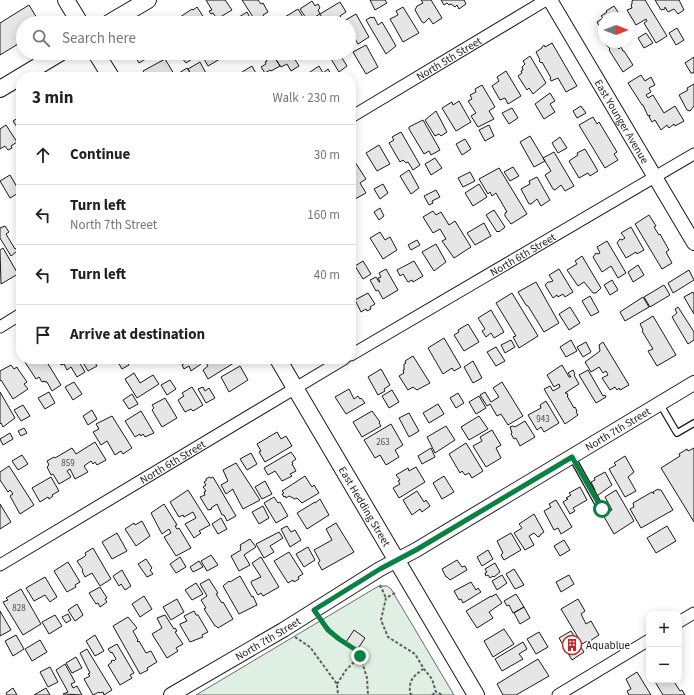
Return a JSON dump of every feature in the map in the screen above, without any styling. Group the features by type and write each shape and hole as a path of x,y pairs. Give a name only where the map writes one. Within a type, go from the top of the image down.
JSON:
{"main road":[{"path":"66,0 76,16"},
{"path":"122,16 148,0"},
{"path":"28,72 48,60"},
{"path":"100,60 108,72"},
{"path":"0,89 16,79"},
{"name":"East Hedding Street","path":"281,364 476,695"}],"street":[{"name":"North 5th Street","path":"356,114 546,0"},
{"name":"East Younger Avenue","path":"550,0 694,243"},
{"name":"North 6th Street","path":"356,352 694,154"},
{"path":"0,327 16,317"},
{"name":"North 6th Street","path":"0,565 336,364"},
{"name":"North 7th Street","path":"171,695 694,383"},
{"path":"682,620 694,613"},
{"path":"558,695 646,642"}],"lane":[{"path":"660,404 677,433 694,423"},
{"path":"572,457 602,509"}],"path":[{"path":"380,585 386,598 381,620 388,637 415,654 432,680 436,692 443,695"},
{"path":"386,598 395,593"},
{"path":"314,610 328,630 359,652 366,678 368,695"},
{"path":"294,637 310,648 337,684 338,695"},
{"path":"337,684 346,670 360,656"},
{"path":"412,695 410,693 410,684 414,676 424,669"},
{"path":"432,695 436,692"}],"green space":[{"path":"387,586 391,589 454,695 196,695 377,587"}],"building":[{"path":"206,0 225,0 232,10 222,16 215,16 209,11 212,10"},
{"path":"242,0 258,0 261,4 263,3 268,12 264,16 252,16"},
{"path":"370,0 385,0 387,3 375,10"},
{"path":"421,0 431,0 442,18 433,24 429,18 424,23 422,22 415,10 417,6 423,3"},
{"path":"441,0 464,0 466,4 459,9 457,5 455,7 447,3 444,5"},
{"path":"645,0 667,36 656,43 644,23 647,21 646,19 636,25 634,22 634,12 628,12 627,10 632,8 632,1"},
{"path":"655,0 679,0 684,10 678,14 674,9 668,12 665,7 665,9 661,10"},
{"path":"312,1 315,6 318,4 320,14 317,16 305,16 300,9"},
{"path":"340,2 346,12 340,16 321,16 320,14"},
{"path":"29,5 36,16 16,16 16,45 0,55 0,23"},
{"path":"614,6 618,12 607,12 606,11"},
{"path":"197,7 203,16 182,16 192,9 193,10"},
{"path":"403,7 419,33 403,42 390,19 398,15 396,11"},
{"path":"298,9 302,16 286,16"},
{"path":"247,12 249,16 241,16"},
{"path":"356,14 369,37 358,44 356,40 356,16 353,16"},
{"path":"374,17 378,25 382,22 396,46 386,54 366,20"},
{"path":"677,28 684,40 676,45 669,33"},
{"path":"646,33 653,43 644,48 638,38"},
{"path":"552,43 577,86 566,92 558,78 551,81 551,78 542,62 541,63 539,61 540,60 536,52 544,45 545,47"},
{"path":"366,45 378,67 366,74 356,57 356,50"},
{"path":"609,48 622,48 633,65 623,72 609,50"},
{"path":"530,56 546,83 533,94 529,88 527,90 518,76 522,73 522,67 525,64 523,61"},
{"path":"694,57 694,73 691,73 685,63"},
{"path":"137,60 144,60 139,63"},
{"path":"166,60 173,72 144,72 143,71"},
{"path":"184,60 191,60 186,63"},
{"path":"204,60 218,60 208,66"},
{"path":"276,60 280,66 271,71 264,72 261,67 266,64 265,62"},
{"path":"276,60 295,60 299,66 291,71 287,64 281,67"},
{"path":"332,60 343,60 347,66 339,72"},
{"path":"200,62 205,72 190,72 188,69"},
{"path":"252,66 255,72 242,72"},
{"path":"319,66 322,72 310,72"},
{"path":"187,68 190,72 181,72"},
{"path":"506,71 521,96 508,104 505,98 500,100 492,86 499,81 497,77"},
{"path":"641,75 645,81 651,77 655,85 649,88 651,92 646,95 648,98 653,95 664,113 675,106 684,121 675,126 674,124 669,128 667,125 661,130 655,120 652,122 649,117 650,115 648,116 643,105 628,83"},
{"path":"694,84 694,106 690,111 687,110 679,95 688,90 687,88"},
{"path":"482,85 495,107 489,111 494,119 478,127 471,116 476,113 468,101 472,99 470,95 476,92 475,89"},
{"path":"550,93 555,101 550,104 555,112 544,119 535,104"},
{"path":"459,101 471,122 456,131 442,108 452,102 453,105"},
{"path":"581,106 586,113 577,118 573,111"},
{"path":"512,108 518,118 509,124 502,113"},
{"path":"436,111 447,132 441,136 439,134 435,136 425,120"},
{"path":"593,117 597,124 599,122 617,152 614,154 618,160 605,168 579,125"},
{"path":"423,120 440,150 431,155 429,151 424,154 409,129 409,127"},
{"path":"6,125 16,140 16,143 11,146 12,148 8,150 5,146 0,149 0,129"},
{"path":"489,125 494,136 485,141 479,130"},
{"path":"401,132 420,165 413,170 408,162 406,163 403,160 400,162 389,143 394,140 392,137"},
{"path":"530,136 545,161 534,167 520,142"},
{"path":"560,137 567,148 558,153 552,143"},
{"path":"465,139 471,149 462,155 456,144"},
{"path":"379,145 390,164 377,171 366,153"},
{"path":"585,149 598,171 590,176 588,173 579,178 569,161 578,155 577,153"},
{"path":"554,152 574,186 565,191 561,185 555,190 553,189 545,175 551,171 543,158"},
{"path":"435,158 442,168 431,175 425,164"},
{"path":"356,164 366,179 360,183 366,193 356,198"},
{"path":"513,167 519,176 510,181 504,172"},
{"path":"499,168 527,214 511,224 505,216 505,213 507,212 496,193 492,196 490,192 488,194 479,179"},
{"path":"409,170 419,188 411,194 400,176"},
{"path":"470,172 475,181 463,187 458,178"},
{"path":"10,175 16,185 16,194 10,198 0,181"},
{"path":"537,177 550,200 541,206 537,199 529,204 521,189 530,184 529,181"},
{"path":"383,184 388,193 380,199 374,189"},
{"path":"479,184 487,197 473,206 465,193"},
{"path":"436,190 440,197 432,201 433,203 429,205 424,196"},
{"path":"380,208 384,216 379,220 374,212"},
{"path":"494,210 505,227 499,232 497,232 486,215"},
{"path":"433,211 436,215 441,212 449,225 455,221 471,247 454,258 442,241 446,239 440,229 433,233 423,217"},
{"path":"649,215 656,226 654,227 659,235 660,234 669,250 666,252 672,263 662,269 635,224"},
{"path":"484,223 491,236 475,245 467,233"},
{"path":"5,226 9,232 6,234 15,249 16,248 16,252 11,256 0,238 0,228"},
{"path":"631,227 644,250 637,254 636,252 626,258 617,243 620,239 622,240 625,238 621,233"},
{"path":"380,232 385,240 390,237 397,250 383,259 370,238"},
{"path":"417,240 420,245 411,250 408,245"},
{"path":"607,241 626,273 618,278 611,266 602,272 593,257 596,253 600,253 597,247"},
{"path":"436,244 446,262 434,271 422,252"},
{"path":"3,248 16,271 16,275 1,284 0,250"},
{"path":"582,256 601,288 596,293 593,293 584,282 578,286 567,270 577,264 575,261"},
{"path":"363,261 371,274 363,279 356,265"},
{"path":"414,261 423,276 413,282 412,280 408,282 403,274 400,276 397,270"},
{"path":"638,265 644,275 633,282 628,272"},
{"path":"386,269 398,290 383,299 378,290 376,291 370,280 376,277 380,282 378,278 381,277 379,273"},
{"path":"559,269 573,292 565,297 563,294 558,297 557,295 553,298 545,285 548,282 553,281 549,275"},
{"path":"689,270 694,280 673,293 668,283"},
{"path":"612,280 618,290 610,295 604,285"},
{"path":"536,282 559,323 544,332 518,292"},
{"path":"664,285 670,295 650,307 644,297"},
{"path":"693,292 694,294 694,314 684,297"},
{"path":"368,293 375,304 370,307 371,309 367,311 366,309 361,312 356,299"},
{"path":"512,293 538,336 519,348 513,337 516,336 496,303"},
{"path":"590,296 599,312 591,316 582,301"},
{"path":"643,297 649,307 625,321 620,312"},
{"path":"570,307 580,323 569,330 559,314"},
{"path":"678,307 694,332 694,340 688,344 672,317 677,313 675,309"},
{"path":"491,310 504,332 494,338 491,333 486,337 482,331 485,329 478,318"},
{"path":"653,316 676,355 657,366 648,351 653,349 642,331 643,330 640,324"},
{"path":"468,324 479,342 464,351 454,335 459,332 458,330"},
{"path":"444,338 461,367 454,371 452,368 443,374 428,348"},
{"path":"511,340 515,347 505,353 501,345"},
{"path":"571,340 577,351 566,357 560,347"},
{"path":"586,342 591,352 583,357 577,347"},
{"path":"603,342 629,385 620,390 619,388 617,390 615,387 610,390 602,378 608,375 606,371 603,373 599,367 591,372 585,362 600,351 599,345"},
{"path":"496,347 505,361 496,366 487,352"},
{"path":"413,356 430,383 417,390 413,387 408,390 399,376 404,373 403,370 404,364 406,363 405,361"},
{"path":"473,361 482,378 473,383 464,367"},
{"path":"26,364 48,364 61,385 52,391 47,382 42,382 39,377 36,379"},
{"path":"64,364 80,364 85,372 77,377 71,367 67,370"},
{"path":"84,364 96,364 97,366 88,371"},
{"path":"119,364 128,364 129,365 122,369"},
{"path":"201,364 191,371 189,366 184,369 182,365"},
{"path":"207,364 232,364 208,379 203,370 208,366"},
{"path":"11,365 14,369 17,367 27,382 24,384 28,389 13,399 1,380 0,381 0,371"},
{"path":"562,365 569,377 571,377 568,373 573,370 579,384 565,393 567,393 567,396 574,408 575,407 578,415 565,424 544,389 550,386 553,391 560,387 559,384 554,387 547,375"},
{"path":"240,366 248,380 229,392 221,377"},
{"path":"381,369 390,385 384,389 385,391 378,395 368,377"},
{"path":"588,370 603,396 605,395 606,397 596,403 579,375"},
{"path":"134,373 140,383 153,375 159,384 137,398 125,379"},
{"path":"170,380 176,389 167,395 161,385"},
{"path":"74,382 82,394 73,400 65,387"},
{"path":"502,382 523,416 508,425 501,414 497,416 490,404 487,406 480,395 485,392 491,402 499,397 493,388"},
{"path":"192,387 203,405 193,411 191,409 185,412 178,400 184,396 182,393"},
{"path":"203,387 205,391 209,388 215,398 206,403 198,389"},
{"path":"349,389 354,399 358,396 365,403 346,414 335,397"},
{"path":"392,390 399,402 389,408 382,396"},
{"path":"0,392 15,418 3,427 1,423 0,424"},
{"path":"49,392 55,403 45,409 38,398"},
{"path":"458,393 464,403 456,408 450,398"},
{"path":"132,394 138,404 129,409 123,400"},
{"path":"479,396 486,408 476,414 469,402"},
{"path":"165,398 177,418 162,427 152,410 154,408 152,405"},
{"path":"546,401 559,423 544,432 541,427 537,430 528,415 541,408 540,405"},
{"path":"438,404 444,414 429,423 423,413"},
{"path":"23,405 30,416 21,421 14,410"},
{"path":"92,410 97,419 88,425 83,416"},
{"path":"141,411 154,433 145,437 143,434 141,436 140,434 135,437 125,421"},
{"path":"372,411 380,422 379,423 381,426 362,437 353,422"},
{"path":"409,413 419,431 409,437 399,418"},
{"path":"112,416 132,448 123,454 121,451 115,455 107,441 101,445 93,432 99,429 96,424"},
{"path":"479,416 488,429 469,440 461,427"},
{"path":"525,421 535,437 520,446 516,438 514,439 511,434 510,427 515,427"},
{"path":"391,424 403,445 395,450 399,457 386,465 380,455 375,458 364,440"},
{"path":"446,426 455,440 435,453 427,437"},
{"path":"24,428 27,433 21,436 18,431"},
{"path":"492,430 501,445 496,448 501,458 486,467 473,446 482,441 480,437"},
{"path":"277,432 281,439 286,436 292,446 265,462 259,452 261,451 257,444"},
{"path":"10,433 13,439 3,445 0,439"},
{"path":"95,442 106,460 97,465 95,462 93,464 91,461 84,466 88,472 75,479 70,469 67,471 71,477 59,484 53,474 51,475 47,467 49,465 47,461 72,448 76,454"},
{"path":"466,443 483,471 472,478 469,473 465,475 462,471 460,473 449,454"},
{"path":"431,448 435,457 422,464 418,456"},
{"path":"694,448 694,522 661,468 680,456 679,454 687,449 688,451"},
{"path":"291,452 296,459 292,462 296,471 290,474 292,476 282,481 275,471 268,475 264,468"},
{"path":"251,453 257,464 247,470 240,459"},
{"path":"22,455 28,464 18,470 12,461"},
{"path":"625,456 634,472 628,477 636,491 625,497 609,469 616,465 614,463"},
{"path":"236,463 260,500 243,509 233,489 226,494 221,485 228,481 223,470"},
{"path":"9,466 34,505 20,514 10,496 13,494 10,490 8,492 0,480 0,472"},
{"path":"416,467 425,482 399,498 393,488 400,484 398,481 400,480 396,475 408,468 409,471"},
{"path":"605,472 612,485 597,496 591,482 595,480 594,478"},
{"path":"305,476 312,487 314,485 319,493 302,503 297,498 295,499 289,496 286,498 285,496 284,497 282,494 284,493 282,491"},
{"path":"444,476 454,492 442,499 433,483"},
{"path":"51,477 59,491 52,495 53,496 49,499 48,497 40,502 32,488"},
{"path":"209,477 213,477 236,516 227,521 224,515 222,515 217,504 211,508 212,509 208,510 200,497 205,495 204,492 206,491 203,487 206,485 204,482"},
{"path":"265,481 272,494 262,499 255,487"},
{"path":"580,487 587,500 573,508 575,511 570,514 563,502 571,495 569,493"},
{"path":"658,489 661,490 673,510 641,528 630,509 634,507 633,503 652,492 654,494 653,492"},
{"path":"188,490 210,525 199,531 201,533 194,538 185,524 196,518 193,512 184,517 183,515 179,517 170,502"},
{"path":"616,490 634,521 614,534 603,515 612,510 605,497"},
{"path":"417,491 424,502 426,500 430,506 422,512 420,509 412,515 403,500"},
{"path":"274,497 278,503 280,502 288,516 276,523 264,503"},
{"path":"320,499 329,515 307,529 297,513"},
{"path":"556,500 572,527 561,534 558,528 554,530 544,511 551,507 549,504"},
{"path":"0,504 11,522 0,529"},
{"path":"164,504 177,525 175,526 177,529 179,528 191,548 176,556 164,537 171,533 169,529 162,534 151,513"},
{"path":"263,506 269,518 259,524 252,512"},
{"path":"534,514 544,532 538,537 534,533 529,536 534,545 525,550 514,533 522,528 519,524"},
{"path":"221,518 227,529 218,534 212,524"},
{"path":"142,521 150,536 136,546 125,529 134,523 135,525"},
{"path":"336,523 354,552 322,570 318,563 320,561 314,550 332,540 326,529"},
{"path":"287,526 291,532 295,530 301,540 290,547 281,529"},
{"path":"667,526 676,541 656,553 647,538"},
{"path":"279,532 283,538 270,546 274,552 264,558 256,544"},
{"path":"117,533 127,551 112,559 102,542"},
{"path":"511,533 521,550 504,560 501,555 503,553 497,541"},
{"path":"250,539 256,547 244,555 250,565 239,571 231,556 241,550 240,545"},
{"path":"564,540 570,550 560,556 554,546"},
{"path":"308,547 315,560 304,567 296,554"},
{"path":"93,548 111,579 100,586 92,573 85,577 82,571 83,570 77,561 84,557 86,555 85,553"},
{"path":"488,550 493,559 482,566 477,557"},
{"path":"289,552 303,574 294,582 293,580 288,583 274,561"},
{"path":"211,555 218,565 207,571 201,561"},
{"path":"180,557 186,567 176,573 170,564"},
{"path":"261,557 279,587 263,596 261,593 258,595 251,583 252,581 261,577 252,563"},
{"path":"146,559 152,568 150,570 153,574 147,577 138,564"},
{"path":"457,560 462,567 465,566 467,570 450,580 446,577 442,569"},
{"path":"199,561 203,567 193,572 190,567"},
{"path":"68,562 80,582 75,585 76,587 67,592 54,571"},
{"path":"495,563 500,572 494,577 493,576 490,578 488,575 486,576 485,573 487,572 485,569"},
{"path":"514,569 524,585 515,589 506,574"},
{"path":"122,570 131,586 125,590 121,584 119,586 113,576"},
{"path":"502,575 507,583 497,590 492,581"},
{"path":"569,575 574,584 561,592 556,582"},
{"path":"240,576 257,605 239,614 223,586 229,581 230,582"},
{"path":"45,577 57,597 50,602 45,595 34,601 26,588"},
{"path":"209,579 218,593 216,594 222,603 223,602 233,619 218,628 215,626 204,609 206,608 201,600 207,596 200,584"},
{"path":"471,582 476,590 478,588 481,592 463,603 461,599 459,600 454,591"},
{"path":"196,583 203,594 192,600 185,590"},
{"path":"100,587 107,598 105,599 107,602 100,607 98,603 96,604 89,593"},
{"path":"21,589 41,624 23,635 3,602 8,600 6,598"},
{"path":"496,594 502,603 489,612 493,618 477,628 466,611"},
{"path":"516,594 524,607 513,613 509,605 507,606 504,601"},
{"path":"144,596 152,609 140,617 132,604"},
{"path":"177,599 184,612 171,620 163,607"},
{"path":"578,599 585,611 581,614 586,624 591,621 599,635 582,644 561,609"},
{"path":"77,604 83,615 75,621 68,610"},
{"path":"524,607 530,618 520,624 514,613"},
{"path":"0,611 11,630 0,636"},
{"path":"194,611 208,632 202,635 203,637 190,642 180,624 187,621 184,616"},
{"path":"68,614 71,620 66,623 62,617"},
{"path":"55,615 62,626 49,634 42,622"},
{"path":"165,615 177,631 175,632 183,644 176,648 178,651 167,658 152,634 162,628 157,618"},
{"path":"128,617 137,628 133,631 138,640 137,641 139,641 146,653 151,651 157,662 147,668 148,670 140,674 113,626"},
{"path":"504,629 514,644 493,657 484,641"},
{"path":"354,630 365,638 357,650 346,642"},
{"name":"Aquablue","path":"571,631 584,652 572,660 559,638"},
{"path":"539,632 548,647 536,654 527,639"},
{"path":"16,635 24,649 13,656 5,641"},
{"path":"95,635 104,651 95,656 86,641"},
{"path":"40,640 47,652 32,661 25,649"},
{"path":"523,642 527,649 519,654 523,659 502,671 495,659"},
{"path":"117,644 134,673 130,675 132,678 120,685 108,665 112,662 111,661 116,659 112,652 111,653 108,649"},
{"path":"87,649 112,690 104,695 103,692 99,692 93,695 84,679 90,676 88,674 90,673 80,653"},
{"path":"76,657 82,668 72,673 66,663"},
{"path":"538,659 549,676 516,695 503,695 497,684"},
{"path":"65,664 75,682 71,684 73,688 77,686 82,695 63,694 68,692 56,670"},
{"path":"50,667 58,682 48,687 40,672"},
{"path":"637,672 651,695 629,695 627,691 631,689 626,679"},
{"path":"656,683 675,683 680,691 682,690 685,695 663,695"},
{"path":"13,688 17,695 7,695 6,693"},
{"path":"46,688 50,695 34,695"}],"place":[{"name":"Aquablue","path":"572,645"}],"route":[{"path":"360,656 359,652 328,630 314,610 380,569 416,550 572,457 602,509"}]}
